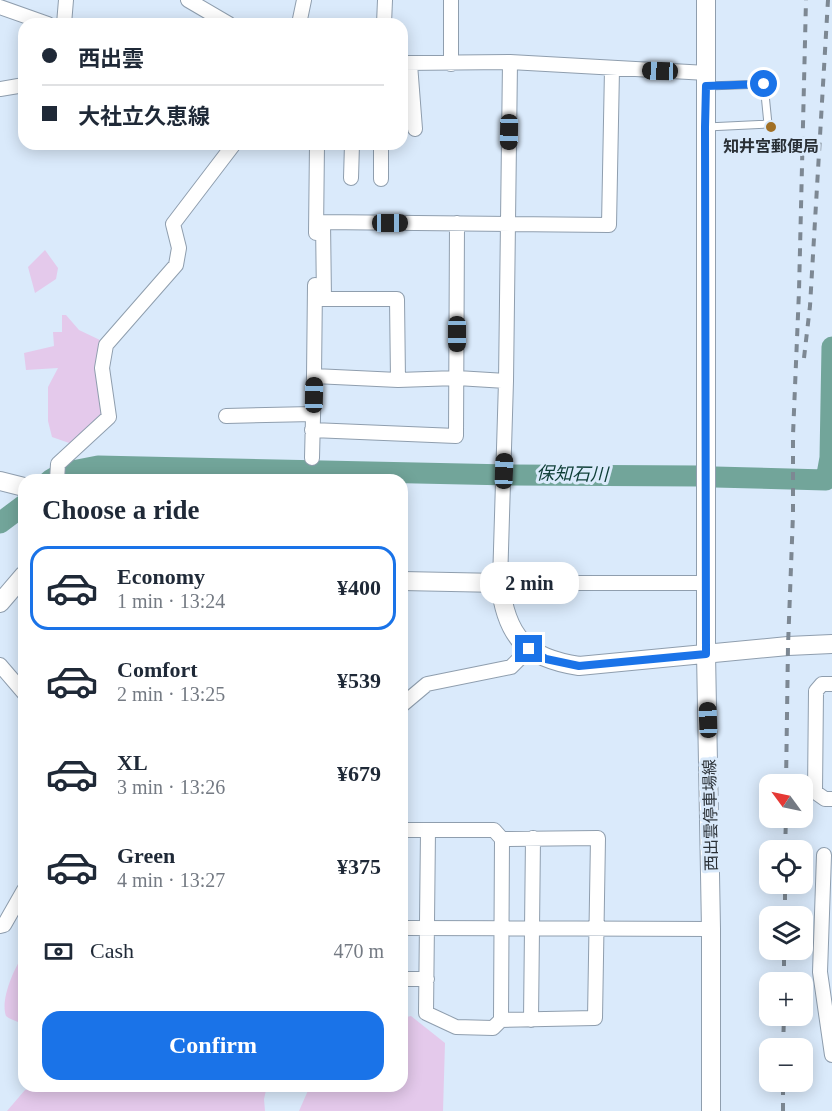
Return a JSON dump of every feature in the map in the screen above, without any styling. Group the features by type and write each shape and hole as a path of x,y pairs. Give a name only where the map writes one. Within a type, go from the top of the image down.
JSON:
{"main road":[{"name":"西出雲停車場線","path":"706,0 706,654 711,929 711,1111"},
{"path":"0,481 18,486"},
{"path":"408,581 500,583 503,607 509,624 529,649 546,659 579,666 832,644"},
{"path":"0,603 18,582"}],"street":[{"path":"64,18 66,0"},
{"path":"188,0 219,18"},
{"path":"300,18 304,0"},
{"path":"384,18 385,0"},
{"path":"451,64 452,0"},
{"path":"9,6 35,18"},
{"path":"510,62 506,381 500,583 706,583"},
{"path":"408,64 510,62 707,79"},
{"path":"312,458 320,230 323,222 609,225 612,69"},
{"path":"408,78 415,129"},
{"path":"0,89 18,86"},
{"path":"57,474 58,464 109,417 102,368 106,345 176,265 179,248 173,225 229,150"},
{"path":"317,150 324,299 397,299 398,380"},
{"path":"351,178 352,150"},
{"path":"381,150 381,179"},
{"path":"312,430 456,436 457,223"},
{"path":"314,376 398,380 457,378 506,381"},
{"path":"226,416 313,414"},
{"path":"408,700 427,684 511,667 529,649"},
{"path":"0,665 18,686"},
{"path":"832,684 822,684 816,691 815,792 825,800 832,800"},
{"path":"408,830 428,830 495,830 502,839 501,1020 493,1028 456,1027 426,1013 428,830"},
{"path":"531,1020 533,838"},
{"path":"501,1020 595,1018 598,838 502,839"},
{"path":"824,855 820,972 832,1054"},
{"path":"0,926 4,925 18,900"},
{"path":"408,928 711,929"},
{"path":"408,979 427,979"}],"lane":[{"path":"705,127 768,124 764,84 707,79"}],"shaded area":[{"path":"45,250 58,268 56,279 35,293 28,267"},
{"path":"62,315 66,315 79,330 102,341 103,415 72,444 52,437 48,421 48,387 58,368 26,370 24,353 54,346 53,332 62,332"},
{"path":"18,964 18,1022 6,1016 5,1009 6,993"},
{"path":"411,1016 445,1043 443,1111 299,1111 307,1092 408,1092 408,1017"},
{"path":"23,1092 266,1092 265,1111 7,1111"}],"waterway":[{"name":"保知石川","path":"715,477 826,480 830,458 832,347"},
{"name":"保知石川","path":"60,474 98,466 512,475 700,476"},
{"name":"保知石川","path":"0,523 18,510"}],"railway":[{"path":"786,774 793,435 806,0"},
{"path":"804,358 810,306 828,0"},
{"path":"785,840 786,828"},
{"path":"785,894 785,906"},
{"path":"784,960 784,972"},
{"path":"783,1038 784,1026"},
{"path":"783,1092 783,1111"}],"place":[{"name":"知井宮郵便局","path":"771,127"}],"route":[{"path":"529,649 546,659 579,666 706,654 706,86 764,84"}]}
